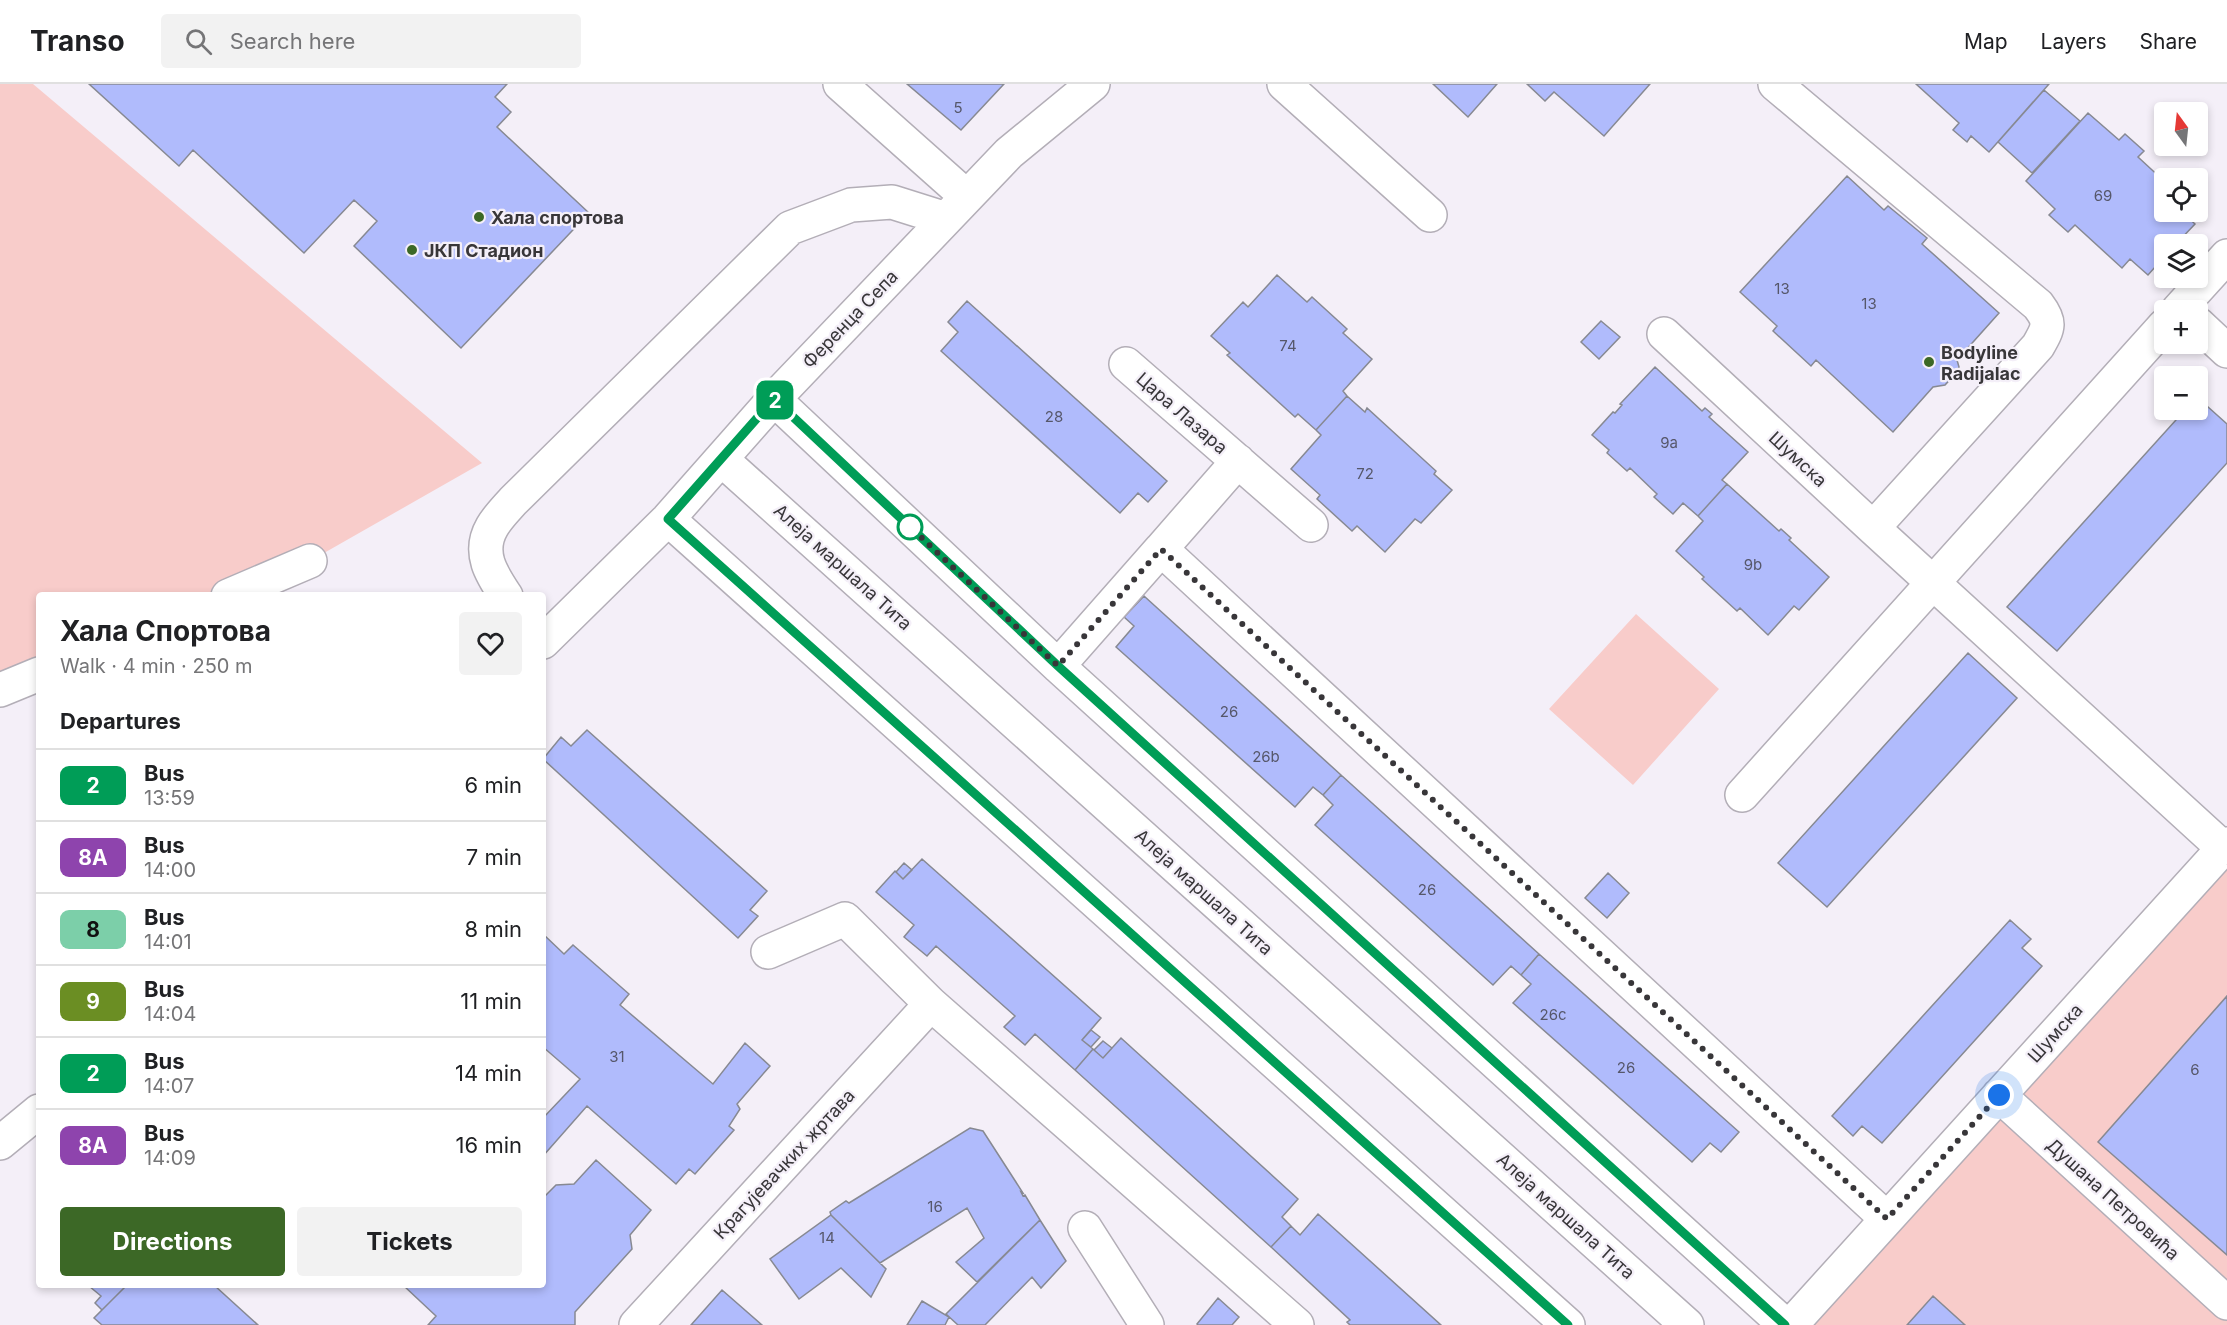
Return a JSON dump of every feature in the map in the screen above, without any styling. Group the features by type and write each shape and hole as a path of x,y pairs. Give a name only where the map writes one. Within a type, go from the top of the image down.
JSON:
{"street":[{"path":"840,84 956,208"},
{"name":"Ференца Сепа","path":"546,639 668,519 774,399 1009,153 1093,84"},
{"path":"1284,84 1430,215"},
{"path":"1776,84 2038,305 2047,316 2048,330 2038,345 1873,528"},
{"path":"503,592 489,571 485,548 491,527 513,501 790,228 851,205 892,202 956,208"},
{"path":"2193,300 2227,256"},
{"name":"Шумска","path":"1664,334 1873,528 2225,846 1791,1325"},
{"path":"2208,337 2227,351"},
{"path":"1742,795 1933,582 2154,345"},
{"name":"Цара Лазара","path":"1126,364 1311,525"},
{"path":"774,399 1058,666 1785,1325"},
{"name":"Алеја маршала Тита","path":"721,459 1687,1325"},
{"name":"Цара Лазара","path":"1058,666 1238,461"},
{"path":"668,519 1568,1325"},
{"path":"1161,549 1887,1219"},
{"path":"237,592 309,561"},
{"path":"0,690 36,675"},
{"path":"768,952 845,919 932,1004 1297,1325"},
{"name":"Крагујевачких жртава","path":"636,1325 932,1004"},
{"name":"Душана Петровића","path":"1999,1095 2227,1303"},
{"path":"0,1143 36,1113"},
{"path":"1085,1228 1147,1325"}],"shaded area":[{"path":"0,84 33,84 482,463 310,561 236,592 36,592 36,677 0,693"},
{"path":"1636,614 1719,689 1633,785 1549,709"},
{"path":"2227,868 2227,1325 1811,1325"}],"building":[{"name":"Хала спортова","path":"89,84 507,84 495,97 511,112 497,127 589,213 461,348 354,246 377,221 354,200 304,253 193,150 179,166"},
{"path":"907,84 1004,84 961,130"},
{"path":"1433,84 1497,84 1468,117"},
{"path":"1527,84 1650,84 1604,136 1554,92 1545,101"},
{"path":"1916,84 2049,84 1989,152 1971,136 1967,142 1953,130 1959,123"},
{"path":"2044,90 2080,121 2032,173 1998,142"},
{"path":"2088,113 2119,140 2125,134 2144,151 2138,157 2154,172 2154,222 2193,222 2195,224 2186,234 2154,234 2154,268 2148,275 2130,259 2122,268 2075,225 2068,232 2049,215 2055,209 2026,181"},
{"path":"1847,176 1884,210 1888,206 1927,238 1922,244 1999,313 1957,360 1959,367 1957,372 1945,385 1933,387 1893,432 1816,360 1811,366 1773,331 1777,326 1740,292"},
{"path":"1277,275 1307,302 1312,297 1347,329 1343,333 1372,359 1343,391 1347,396 1316,430 1298,414 1295,417 1227,355 1230,353 1211,336 1243,302 1248,307"},
{"path":"967,301 1167,481 1148,502 1138,493 1120,513 941,351 958,332 948,322"},
{"path":"1601,321 1620,337 1599,359 1581,342"},
{"path":"1655,367 1702,411 1705,408 1712,414 1709,417 1748,452 1722,480 1727,484 1698,516 1683,503 1673,514 1654,497 1657,494 1630,468 1627,471 1607,453 1609,450 1592,435 1613,412 1615,413 1622,405 1620,404"},
{"path":"1347,396 1365,412 1367,408 1436,471 1434,474 1452,490 1421,523 1415,519 1385,552 1357,526 1352,531 1317,499 1320,495 1291,469 1321,435 1316,430"},
{"path":"2208,407 2227,424 2227,463 2057,651 2007,607 2176,420 2208,420"},
{"path":"1727,484 1779,531 1781,529 1791,538 1789,540 1829,577 1799,610 1794,606 1768,635 1740,608 1737,611 1676,551 1703,521 1698,516"},
{"path":"1144,596 1341,775 1323,795 1313,787 1295,807 1116,647 1134,626 1124,617"},
{"path":"1968,653 2017,698 1827,907 1778,863"},
{"path":"587,730 767,891 750,910 758,916 738,938 546,762 546,755 561,737 571,746"},
{"path":"1341,775 1539,954 1521,975 1511,966 1493,985 1315,825 1333,805 1323,795"},
{"path":"922,859 1101,1018 1082,1040 1093,1049 1075,1070 1035,1034 1025,1045 1004,1027 1015,1016 936,946 927,956 904,937 914,925 876,892 895,871 903,879"},
{"path":"904,863 912,870 903,879 896,872"},
{"path":"1608,873 1629,893 1607,918 1585,898"},
{"path":"2010,920 2031,939 2022,948 2042,966 1882,1143 1862,1126 1853,1136 1832,1116"},
{"path":"546,937 564,954 573,945 629,994 620,1005 713,1084 745,1043 770,1066 737,1104 740,1109 729,1126 734,1130 695,1174 689,1169 676,1184 587,1106 546,1153 546,1115 580,1079 546,1050"},
{"path":"1539,954 1739,1132 1721,1152 1710,1143 1692,1162 1513,1003 1531,984 1521,975"},
{"path":"2227,996 2227,1255 2098,1142"},
{"path":"1091,1030 1100,1037 1091,1047 1082,1040"},
{"path":"1121,1038 1298,1199 1282,1217 1291,1226 1271,1247 1075,1070 1093,1049 1103,1058"},
{"path":"1103,1041 1112,1048 1103,1058 1094,1050"},
{"path":"970,1128 983,1131 1040,1220 977,1282 956,1262 984,1238 967,1208 880,1263 831,1215 830,1212 846,1201 849,1203"},
{"path":"596,1160 651,1210 630,1235 632,1249 575,1312 575,1325 428,1325 436,1316 406,1288 546,1288 546,1195 556,1185 574,1184"},
{"path":"1318,1214 1441,1325 1350,1325 1347,1322 1350,1320 1271,1247 1291,1226 1300,1235"},
{"path":"831,1215 886,1269 871,1297 841,1268 799,1299 770,1259"},
{"path":"1040,1220 1066,1261 1041,1288 1032,1277 985,1325 958,1325 946,1314"},
{"path":"91,1288 124,1288 102,1310 95,1303 101,1296"},
{"path":"124,1288 217,1288 258,1325 102,1325 94,1318"},
{"path":"722,1290 762,1325 691,1325"},
{"path":"1933,1296 1965,1325 1907,1325"},
{"path":"1218,1298 1239,1317 1232,1325 1198,1325 1197,1324"},
{"path":"922,1301 949,1317 945,1325 907,1325"}],"bus line":[{"name":"2","path":"1568,1325 668,519 774,399 1058,666 1785,1325"}],"place":[{"name":"Хала спортова","path":"479,217"},
{"name":"ЈКП Стадион","path":"412,250"},
{"name":"Bodyline Radijalac","path":"1929,362"}],"route":[{"path":"910,527 908,525 1058,666 1161,549 1887,1219 1999,1095"}]}
